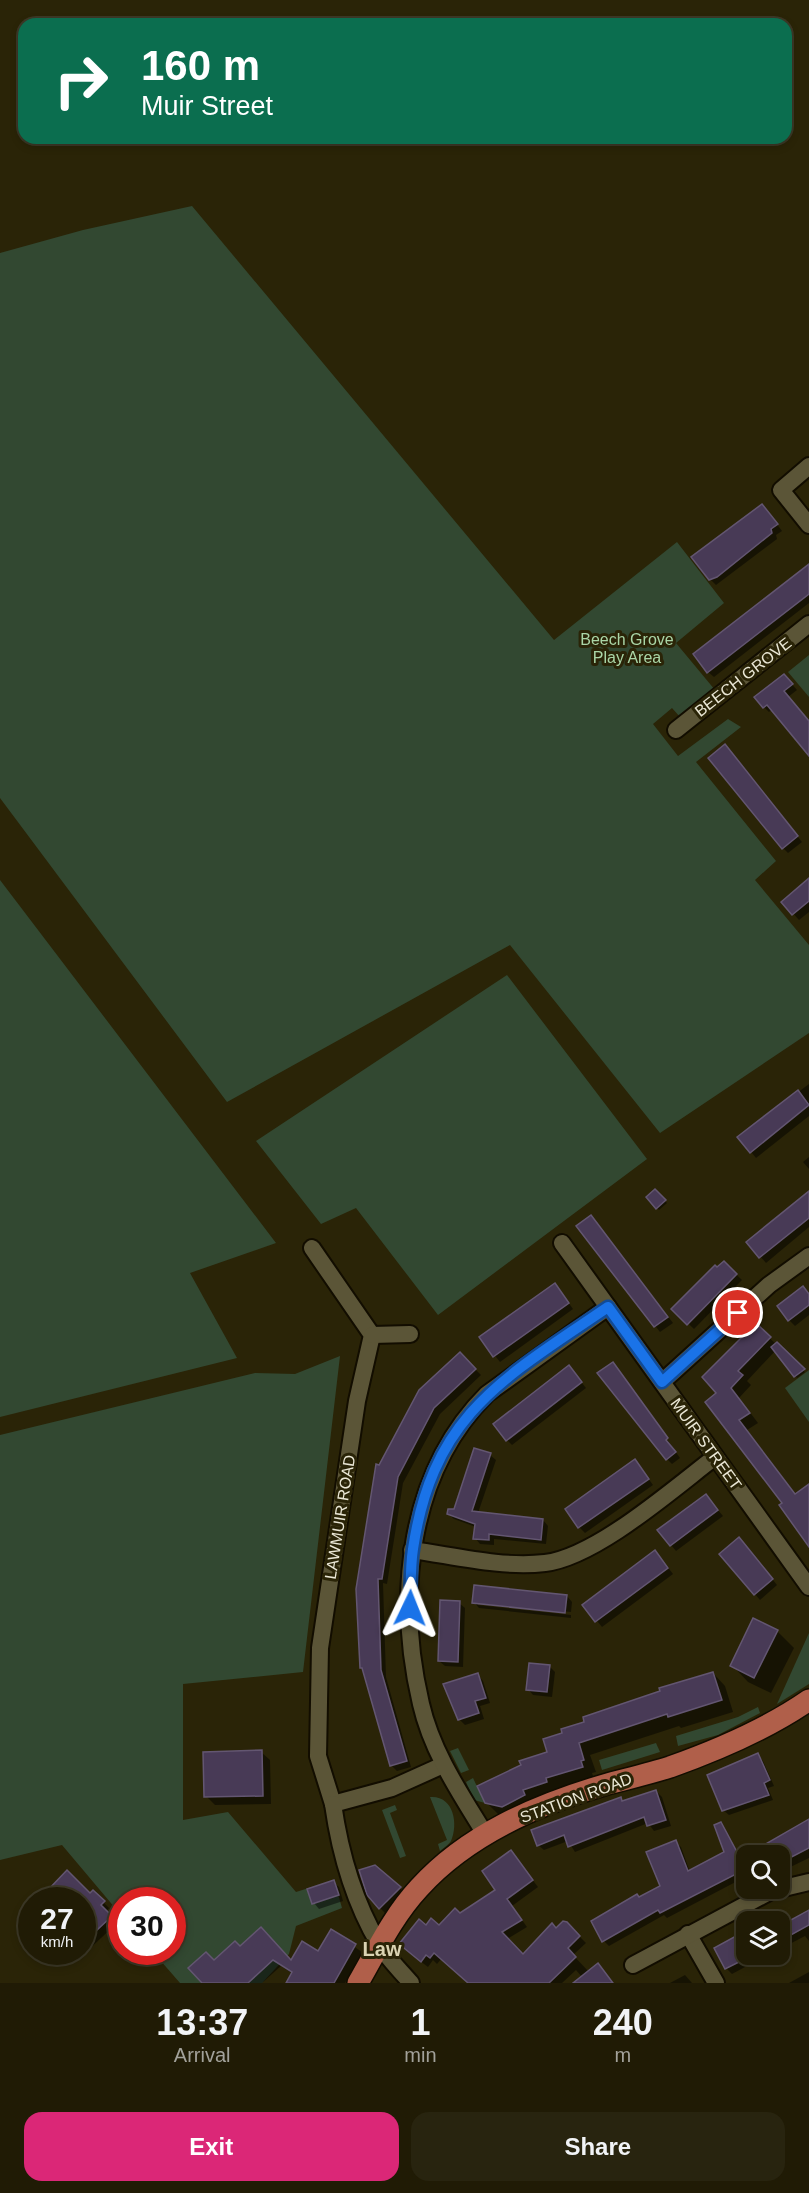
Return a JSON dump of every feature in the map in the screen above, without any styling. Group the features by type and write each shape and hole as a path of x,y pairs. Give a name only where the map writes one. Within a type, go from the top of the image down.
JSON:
{"main road":[{"name":"STATION ROAD","path":"358,1983 399,1911 419,1887 464,1847 538,1808 669,1767 727,1743 809,1700"}],"street":[{"path":"809,466 781,490 809,525"},
{"name":"BEECH GROVE","path":"676,730 809,624"},
{"name":"MUIR STREET","path":"562,1243 809,1587"},
{"path":"312,1248 372,1335 381,1337 411,1334"},
{"path":"662,1382 769,1285 809,1256"},
{"path":"485,1834 443,1765 421,1705 409,1628 412,1550 423,1502 435,1465 456,1428 471,1410 487,1394 608,1307"},
{"name":"LAWMUIR ROAD","path":"372,1335 357,1401 320,1648 318,1756 333,1804 340,1851 362,1910 380,1945 411,1983"},
{"path":"412,1550 519,1564 560,1560 595,1545 715,1457"},
{"path":"333,1804 392,1788 443,1765"},
{"path":"633,1965 771,1892 809,1882"},
{"path":"688,1934 716,1983"}],"green space":[{"name":"Beech Grove Play Area","path":"192,206 554,640 677,542 724,603 676,643 715,690 680,717 672,708 653,724 678,756 728,719 741,727 696,762 776,861 755,880 809,945 809,1033 660,1133 510,945 227,1102 0,798 0,253 83,230"},
{"path":"809,655 809,697 788,672"},
{"path":"0,880 276,1243 190,1273 237,1358 0,1417"},
{"path":"507,975 647,1159 438,1315 356,1208 321,1224 256,1141"},
{"path":"340,1356 303,1672 183,1684 183,1820 228,1812 296,1892 334,1880 342,1908 296,1926 289,1954 262,1983 180,1983 164,1965 186,1965 186,1887 108,1887 108,1900 62,1845 0,1860 0,1435 255,1373 295,1374"},
{"path":"809,1370 809,1422 785,1388"},
{"path":"809,1633 809,1684 777,1704"},
{"path":"758,1707 760,1713 718,1735 678,1746 676,1736 738,1717"},
{"path":"656,1743 660,1752 602,1770 599,1760"},
{"path":"458,1748 469,1770 461,1773 450,1751"},
{"path":"473,1778 485,1803 474,1800 466,1782"},
{"path":"430,1797 444,1800 449,1805 454,1819 451,1841 440,1851 438,1844 447,1840"},
{"path":"395,1805 397,1810 390,1813 406,1856 400,1858 382,1810"}],"building":[{"path":"762,504 778,524 771,529 772,533 717,577 709,580 691,557"},
{"path":"809,564 809,594 707,673 693,654"},
{"path":"784,674 793,684 784,691 809,721 809,756 767,705 763,708 754,697"},
{"path":"725,744 798,836 782,849 708,758"},
{"path":"809,878 809,901 792,915 781,902"},
{"path":"798,1090 809,1105 750,1153 737,1137"},
{"path":"655,1189 666,1200 656,1209 646,1197"},
{"path":"809,1191 809,1218 759,1258 746,1242"},
{"path":"591,1215 668,1317 654,1327 576,1226"},
{"path":"724,1261 737,1274 687,1325 671,1309 715,1265 717,1267"},
{"path":"555,1283 569,1303 493,1357 479,1337"},
{"path":"803,1286 809,1294 809,1305 788,1321 777,1306"},
{"path":"756,1323 771,1337 738,1371 743,1375 731,1388 750,1413 739,1420 795,1494 809,1484 809,1547 779,1505 782,1503 705,1402 716,1393 702,1377"},
{"path":"777,1342 805,1369 794,1377 771,1347"},
{"path":"460,1352 476,1369 434,1408 398,1477 382,1579 378,1579 381,1670 407,1761 390,1766 362,1668 360,1668 356,1589 376,1464 379,1465 419,1390"},
{"path":"613,1362 676,1452 666,1460 597,1373"},
{"path":"569,1365 582,1382 506,1441 493,1424"},
{"path":"474,1448 491,1453 472,1511 543,1519 541,1540 489,1534 489,1540 473,1539 475,1524 447,1514 448,1509 454,1509"},
{"path":"635,1459 649,1479 578,1528 565,1509"},
{"path":"706,1494 718,1510 670,1546 657,1530"},
{"path":"739,1537 773,1579 754,1595 719,1554"},
{"path":"655,1550 668,1568 595,1622 582,1605"},
{"path":"474,1585 567,1595 565,1613 472,1603"},
{"path":"440,1600 460,1601 458,1662 438,1661"},
{"path":"753,1618 778,1630 754,1678 730,1666"},
{"path":"529,1663 550,1665 547,1692 526,1690"},
{"path":"713,1672 722,1700 668,1717 667,1714 579,1743 584,1760 581,1761 583,1767 546,1778 547,1782 523,1790 525,1795 502,1807 485,1803 477,1786 521,1765 519,1761 547,1752 543,1739 562,1733 561,1729 584,1722 583,1717 660,1691 659,1688"},
{"path":"478,1673 486,1698 475,1701 479,1713 458,1720 443,1684"},
{"path":"262,1750 263,1796 204,1797 203,1752"},
{"path":"758,1753 770,1780 764,1783 769,1795 722,1811 707,1775"},
{"path":"656,1790 666,1820 647,1826 644,1817 568,1847 564,1835 537,1846 531,1830 621,1797 622,1801"},
{"path":"809,1819 809,1848 790,1858 790,1845 764,1845"},
{"path":"721,1822 736,1850 736,1874 660,1913 658,1910 602,1942 591,1921 637,1894 639,1897 660,1886 646,1852 676,1840 688,1871 724,1852 714,1825"},
{"path":"511,1850 533,1880 507,1899 522,1920 502,1932 523,1954 552,1923 556,1928 563,1921 567,1922 580,1936 568,1948 576,1957 549,1983 468,1983 434,1953 430,1958 426,1955 421,1962 399,1944 419,1919 426,1925 431,1918 439,1925 455,1908 460,1913 495,1890 482,1871"},
{"path":"375,1865 401,1887 379,1909 367,1895 359,1870"},
{"path":"67,1870 84,1887 51,1887"},
{"path":"334,1880 339,1895 312,1904 307,1889"},
{"path":"96,1893 105,1901 101,1905 108,1912 108,1920 96,1931"},
{"path":"809,1910 809,1925 790,1935 790,1920"},
{"path":"261,1927 291,1960 302,1941 318,1951 331,1929 356,1944 334,1983 286,1983 292,1972 273,1960 248,1983 202,1983 188,1968 206,1952 214,1960 235,1941 240,1946"},
{"path":"736,1936 736,1964 725,1969 714,1948"},
{"path":"598,1963 613,1983 573,1983"}],"district":[{"name":"Law","path":"382,1949"}],"route":[{"path":"410,1608 412,1550 428,1483 435,1465 456,1428 487,1394 608,1307 662,1382 738,1313"}]}
